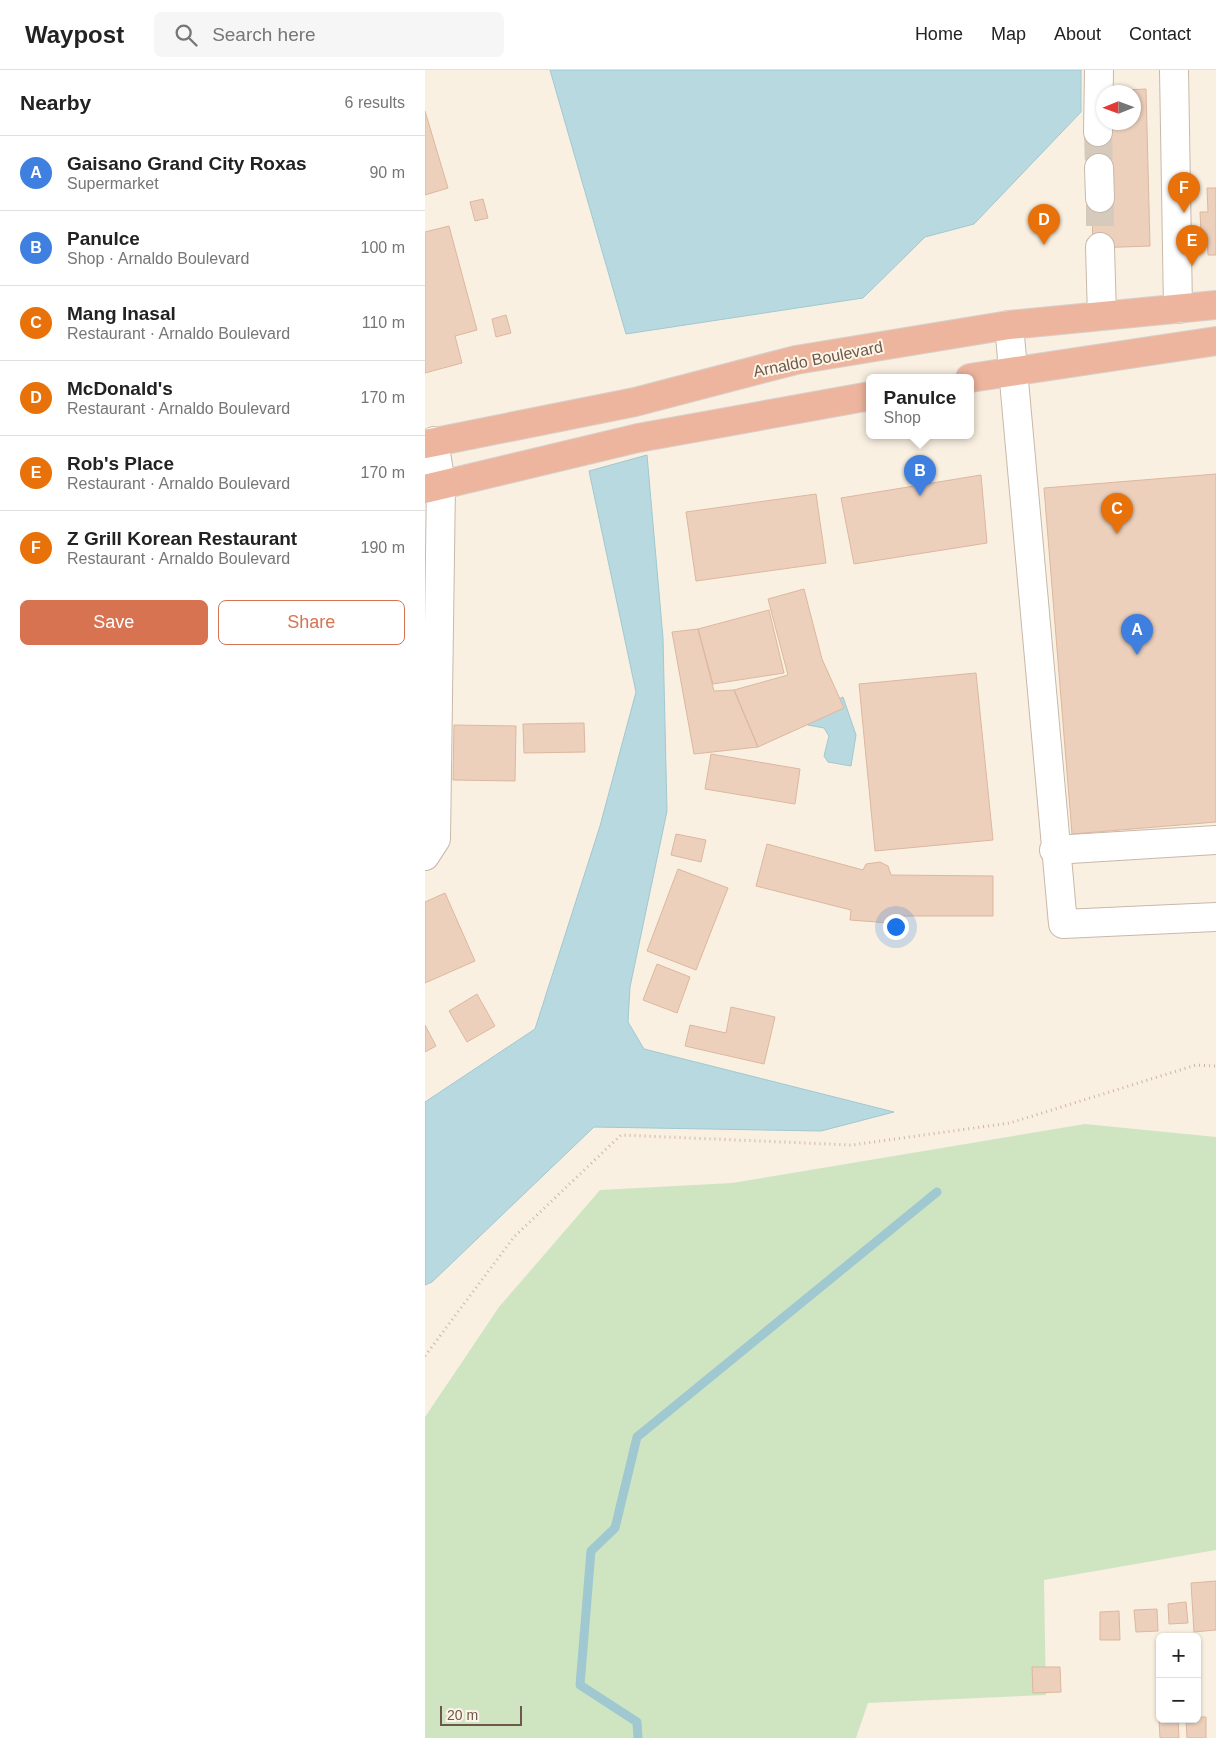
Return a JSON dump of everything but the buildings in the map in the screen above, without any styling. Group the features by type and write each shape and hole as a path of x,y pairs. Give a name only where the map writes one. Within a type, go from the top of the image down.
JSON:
{"highway":[{"name":"Arnaldo Boulevard","path":"429,442 635,402 795,360 1009,325 1216,305"},
{"path":"974,377 1012,370 1216,341"},
{"path":"433,486 638,438 866,397"}],"street":[{"path":"1098,132 1099,70"},
{"path":"1174,70 1178,309"},
{"path":"1099,168 1099,198"},
{"path":"1100,247 1102,316"},
{"path":"1009,325 1054,850 1063,924 1216,917"},
{"path":"425,856 436,839 433,486 429,442"},
{"path":"1054,850 1216,840"}],"path":[{"path":"425,1356 514,1237 621,1135 852,1145 1010,1123 1196,1065 1216,1066"}],"green space":[{"path":"1085,1124 1216,1137 1216,1550 1044,1580 1046,1695 868,1703 856,1738 425,1738 425,1417 499,1307 600,1190 732,1183"}],"water":[{"path":"550,70 1081,70 1081,112 974,224 925,237 863,298 626,334"},
{"path":"647,455 663,638 667,811 630,987 628,1022 644,1049 894,1112 821,1131 594,1127 432,1282 425,1285 425,1102 535,1029 600,826 636,692 589,471"},
{"path":"843,697 856,735 851,766 828,762 824,756 829,736 824,728 808,725 806,715"}],"waterway":[{"path":"638,1738 637,1722 580,1685 591,1551 615,1528 637,1437 937,1192"}],"tunnel":[{"path":"1098,132 1099,168"},
{"path":"1100,198 1100,247"}],"place":[{"name":"Z Grill Korean Restaurant","path":"1184,213"},
{"name":"McDonald's","path":"1044,245"},
{"name":"Rob's Place","path":"1192,266"},
{"name":"Panulce","path":"920,496"},
{"name":"Mang Inasal","path":"1117,534"},
{"name":"Gaisano Grand City Roxas","path":"1137,655"}]}
